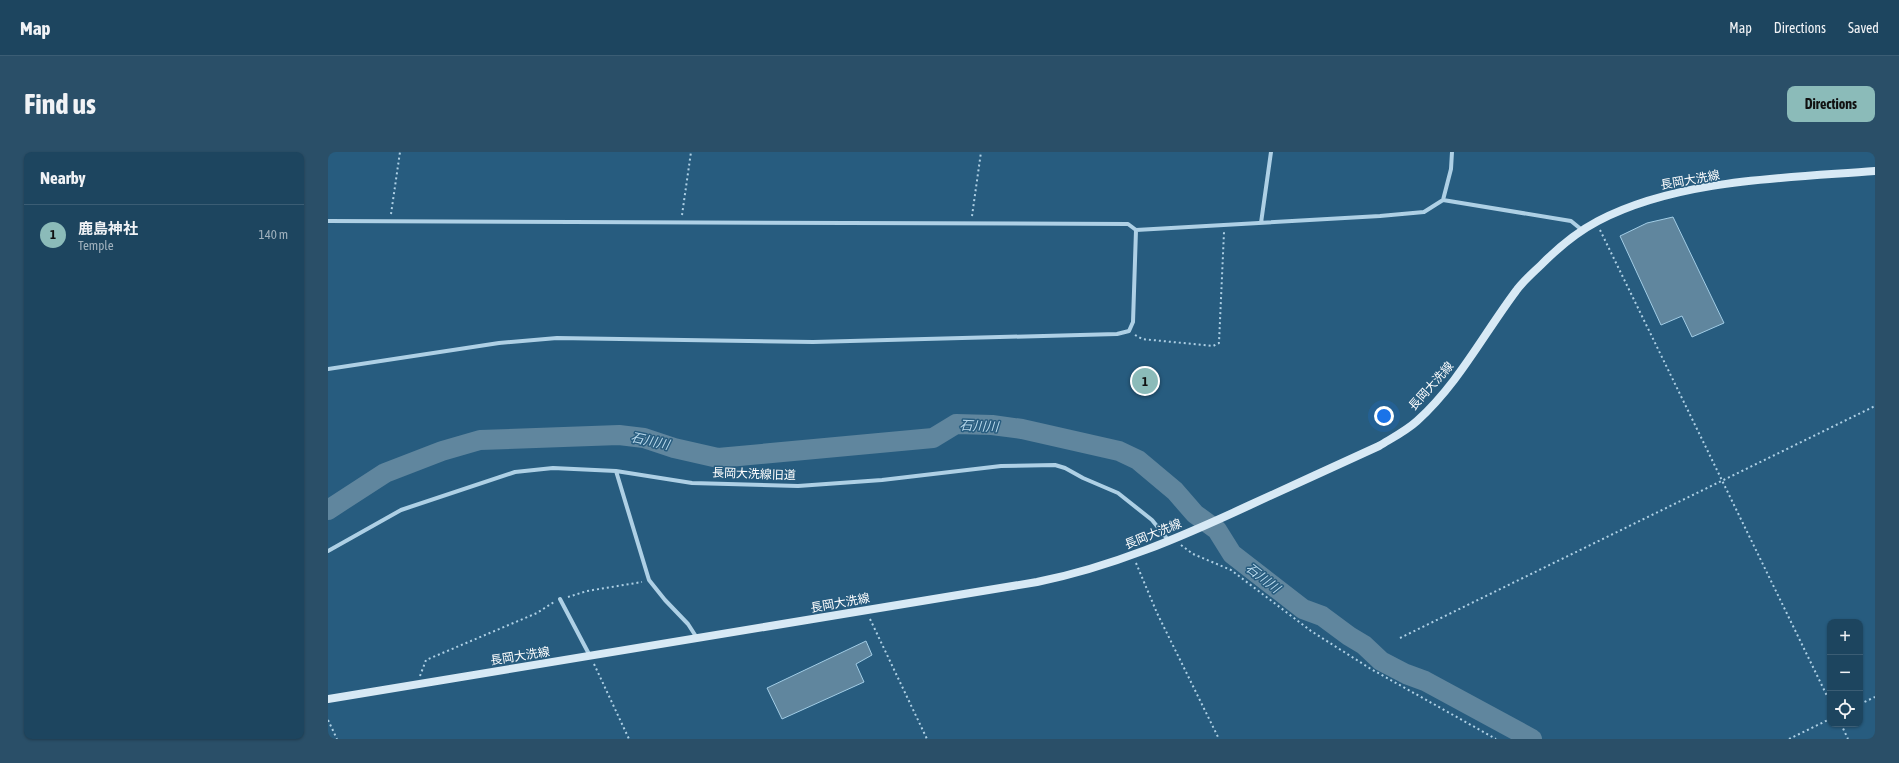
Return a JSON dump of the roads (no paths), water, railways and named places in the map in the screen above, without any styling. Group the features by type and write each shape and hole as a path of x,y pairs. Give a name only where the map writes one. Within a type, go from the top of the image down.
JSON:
{"main road":[{"name":"長岡大洗線","path":"328,699 590,657 1064,577 1132,556 1175,539 1379,446 1416,422 1450,386 1516,290 1556,250 1582,230 1596,222 1637,204 1672,193 1765,180 1875,171"}],"street":[{"path":"1261,223 1271,152"},
{"path":"1443,200 1451,169 1452,152"},
{"path":"328,221 681,224 1128,224 1136,230 1380,216 1424,212 1443,200 1571,221 1582,230"},
{"path":"328,370 498,342 557,338 813,342 980,336 1117,334 1129,331 1133,322 1136,230"},
{"name":"長岡大洗線旧道","path":"328,551 400,510 515,472 553,468 616,471 692,482 798,486 882,480 1001,466 1056,465 1118,493 1175,539"},
{"path":"616,471 649,580 665,600 688,624 698,639"},
{"path":"560,599 590,657"}],"water":[{"path":"1673,217 1724,323 1692,337 1682,316 1661,325 1620,236 1647,223"},
{"path":"866,641 872,655 856,664 864,682 782,719 767,688"}],"waterway":[{"name":"石川川","path":"328,510 385,473 442,451 480,440 619,435 644,438 674,448 718,458 933,438 956,424 992,425 1022,429 1119,451 1138,460 1175,491 1195,514 1217,530 1232,554 1303,609 1322,616 1364,645 1381,661 1406,674 1425,681 1532,739"}],"place":[{"name":"鹿島神社","path":"1145,381"}]}
